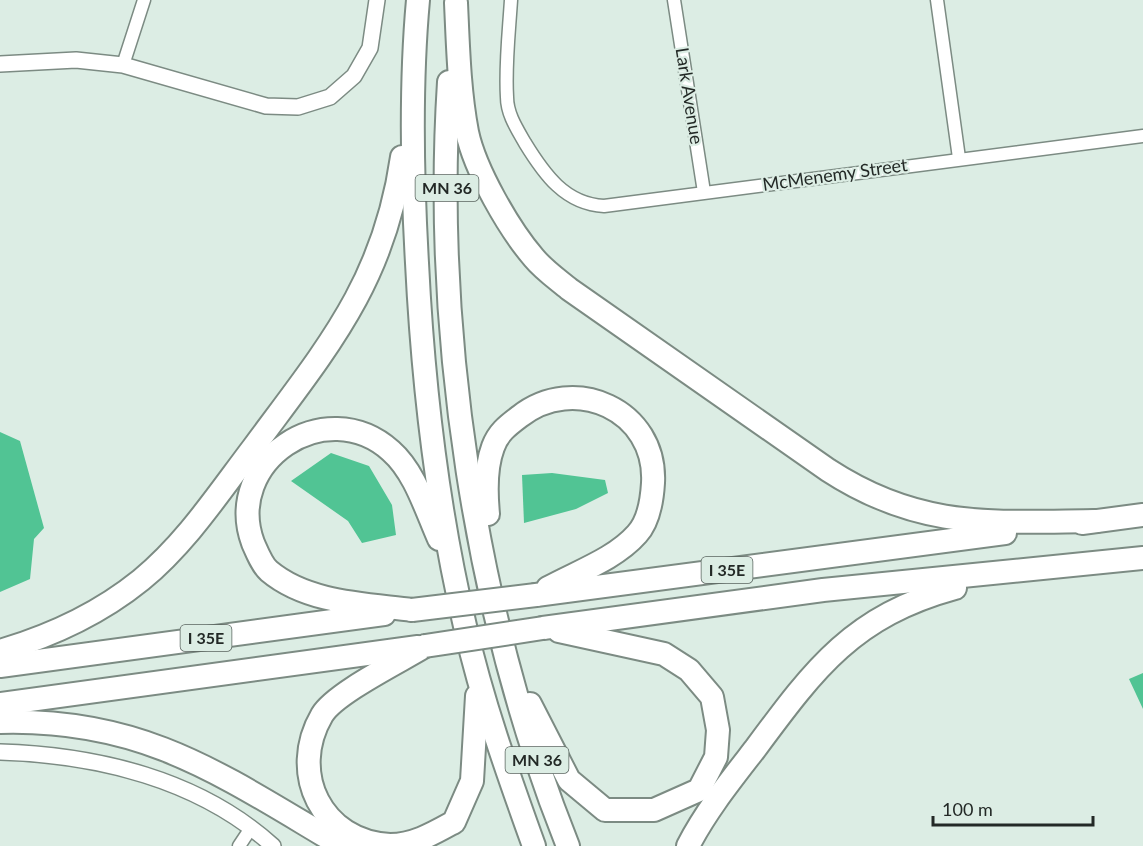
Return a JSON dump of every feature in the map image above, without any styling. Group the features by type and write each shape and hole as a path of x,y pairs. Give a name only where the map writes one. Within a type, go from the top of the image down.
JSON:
{"highway":[{"name":"MN 36","path":"418,0 413,184 420,326 431,432 454,573 478,676 534,846"},
{"name":"MN 36","path":"456,2 446,159 452,329 468,469 489,579 511,673 542,774 568,846"},
{"path":"456,2 461,92 467,135 509,224 535,259 569,289 828,470 873,496 918,512 956,520 1096,521"},
{"path":"0,651 57,631 87,616 124,593 166,558 203,515 316,363 351,312 380,249 398,183 414,87"},
{"path":"489,579 486,494 488,467 492,447 502,430 539,403 558,398 589,399 610,405 638,430 648,447 654,470 650,510 638,533 620,550 540,594"},
{"path":"412,610 329,598 300,590 268,570 250,534 247,507 249,490 257,476 283,447 301,435 318,429 344,428 370,435 393,452 406,470 454,573"},
{"name":"I 35E","path":"0,666 1143,515"},
{"name":"I 35E","path":"0,704 823,590 1143,558"},
{"path":"688,846 711,807 799,689 844,642 867,625 913,601 1012,572"},
{"path":"511,673 543,726 569,780 605,810 654,810 699,790 716,758 718,730 712,697 689,670 664,654 548,628"},
{"path":"422,647 343,694 323,713 313,736 308,773 315,794 322,810 351,837 368,842 403,843 434,833 454,822 465,801 473,771 478,676"},
{"path":"0,722 44,721 73,724 161,747 211,768 342,846"}],"street":[{"path":"123,65 144,0"},
{"path":"0,64 76,60 123,65 266,106 298,107 315,103 343,87 363,63 370,48 377,0"},
{"name":"McMenemy Street","path":"511,0 508,108 515,127 540,168 564,192 591,205 1143,136"},
{"name":"Lark Avenue","path":"674,0 705,192"},
{"path":"937,0 959,158"},
{"path":"0,752 52,754 125,769 204,796 273,846"},
{"path":"239,846 251,828"}],"shaded area":[{"path":"0,432 20,441 44,528 34,539 30,579 0,592"},
{"path":"331,453 369,466 392,505 396,535 362,543 348,521 291,481"},
{"path":"552,473 605,480 608,493 576,509 524,523 522,475"},
{"path":"1143,673 1143,709 1129,679"}]}
